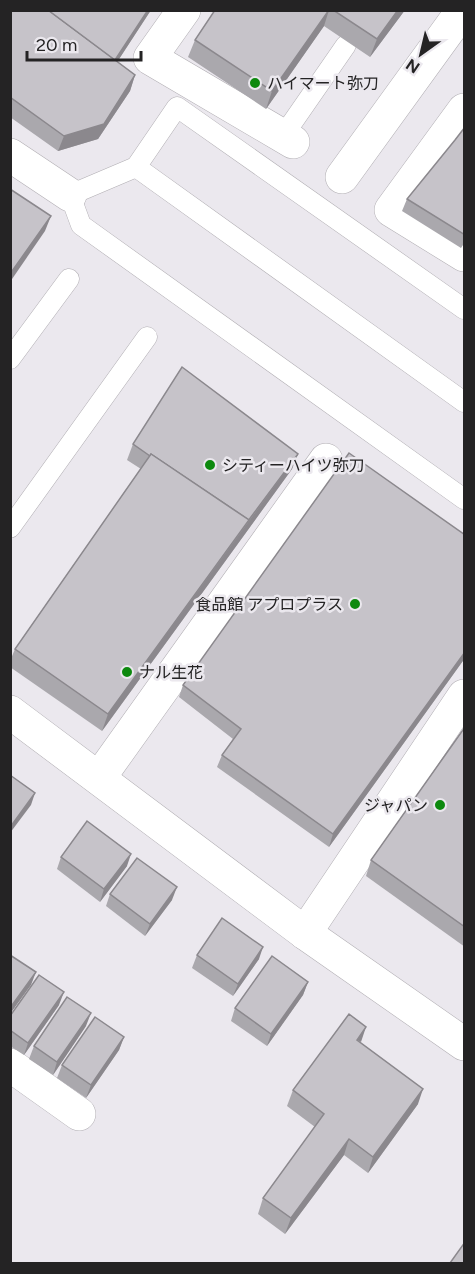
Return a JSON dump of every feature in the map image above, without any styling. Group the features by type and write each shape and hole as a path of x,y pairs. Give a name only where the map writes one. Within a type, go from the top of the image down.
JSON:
{"street":[{"path":"184,10 150,58 288,139"},
{"path":"342,177 464,10"},
{"path":"465,110 391,210 465,255"},
{"path":"10,155 70,195"},
{"path":"99,778 326,460"},
{"path":"305,933 465,696"},
{"path":"10,712 305,933 465,1044"},
{"path":"10,1065 79,1114"}],"lane":[{"path":"288,139 346,45"},
{"path":"465,309 177,107 136,167 70,195 81,225 465,499"},
{"path":"136,167 465,402"},
{"path":"10,359 69,279"},
{"path":"10,528 147,337"}],"building":[{"path":"10,10 48,10 135,75 104,124 64,136 10,97"},
{"path":"48,10 148,10 115,60"},
{"path":"215,10 329,10 272,91 195,40"},
{"path":"333,10 398,10 377,39"},
{"path":"465,127 465,235 407,199"},
{"path":"10,189 51,216 10,274"},
{"name":"シティーハイツ弥刀","path":"182,367 298,454 249,520 133,444"},
{"name":"食品館 アプロプラス","path":"349,453 465,535 465,652 333,834 222,755 241,729 183,685"},
{"path":"151,454 249,520 108,714 15,649"},
{"name":"ジャパン","path":"465,727 465,927 371,860"},
{"path":"10,775 35,793 11,826 10,826"},
{"path":"87,821 131,854 104,889 61,857"},
{"path":"137,858 177,887 150,924 110,894"},
{"path":"222,918 263,947 238,984 197,955"},
{"path":"10,955 36,972 10,1008"},
{"path":"272,956 308,982 271,1034 235,1008"},
{"path":"39,975 64,992 28,1043 10,1030 10,1016"},
{"path":"67,997 91,1013 57,1062 34,1046"},
{"path":"349,1014 366,1027 357,1040 423,1089 373,1157 349,1139 291,1218 263,1198 324,1114 293,1090"},
{"path":"95,1017 124,1037 91,1085 62,1065"},
{"path":"465,1242 465,1263 450,1263"}],"place":[{"name":"ハイマート弥刀","path":"255,83"},
{"name":"シティーハイツ弥刀","path":"210,465"},
{"name":"食品館 アプロプラス","path":"355,604"},
{"name":"ナル生花","path":"127,672"},
{"name":"ジャパン","path":"440,805"}]}
